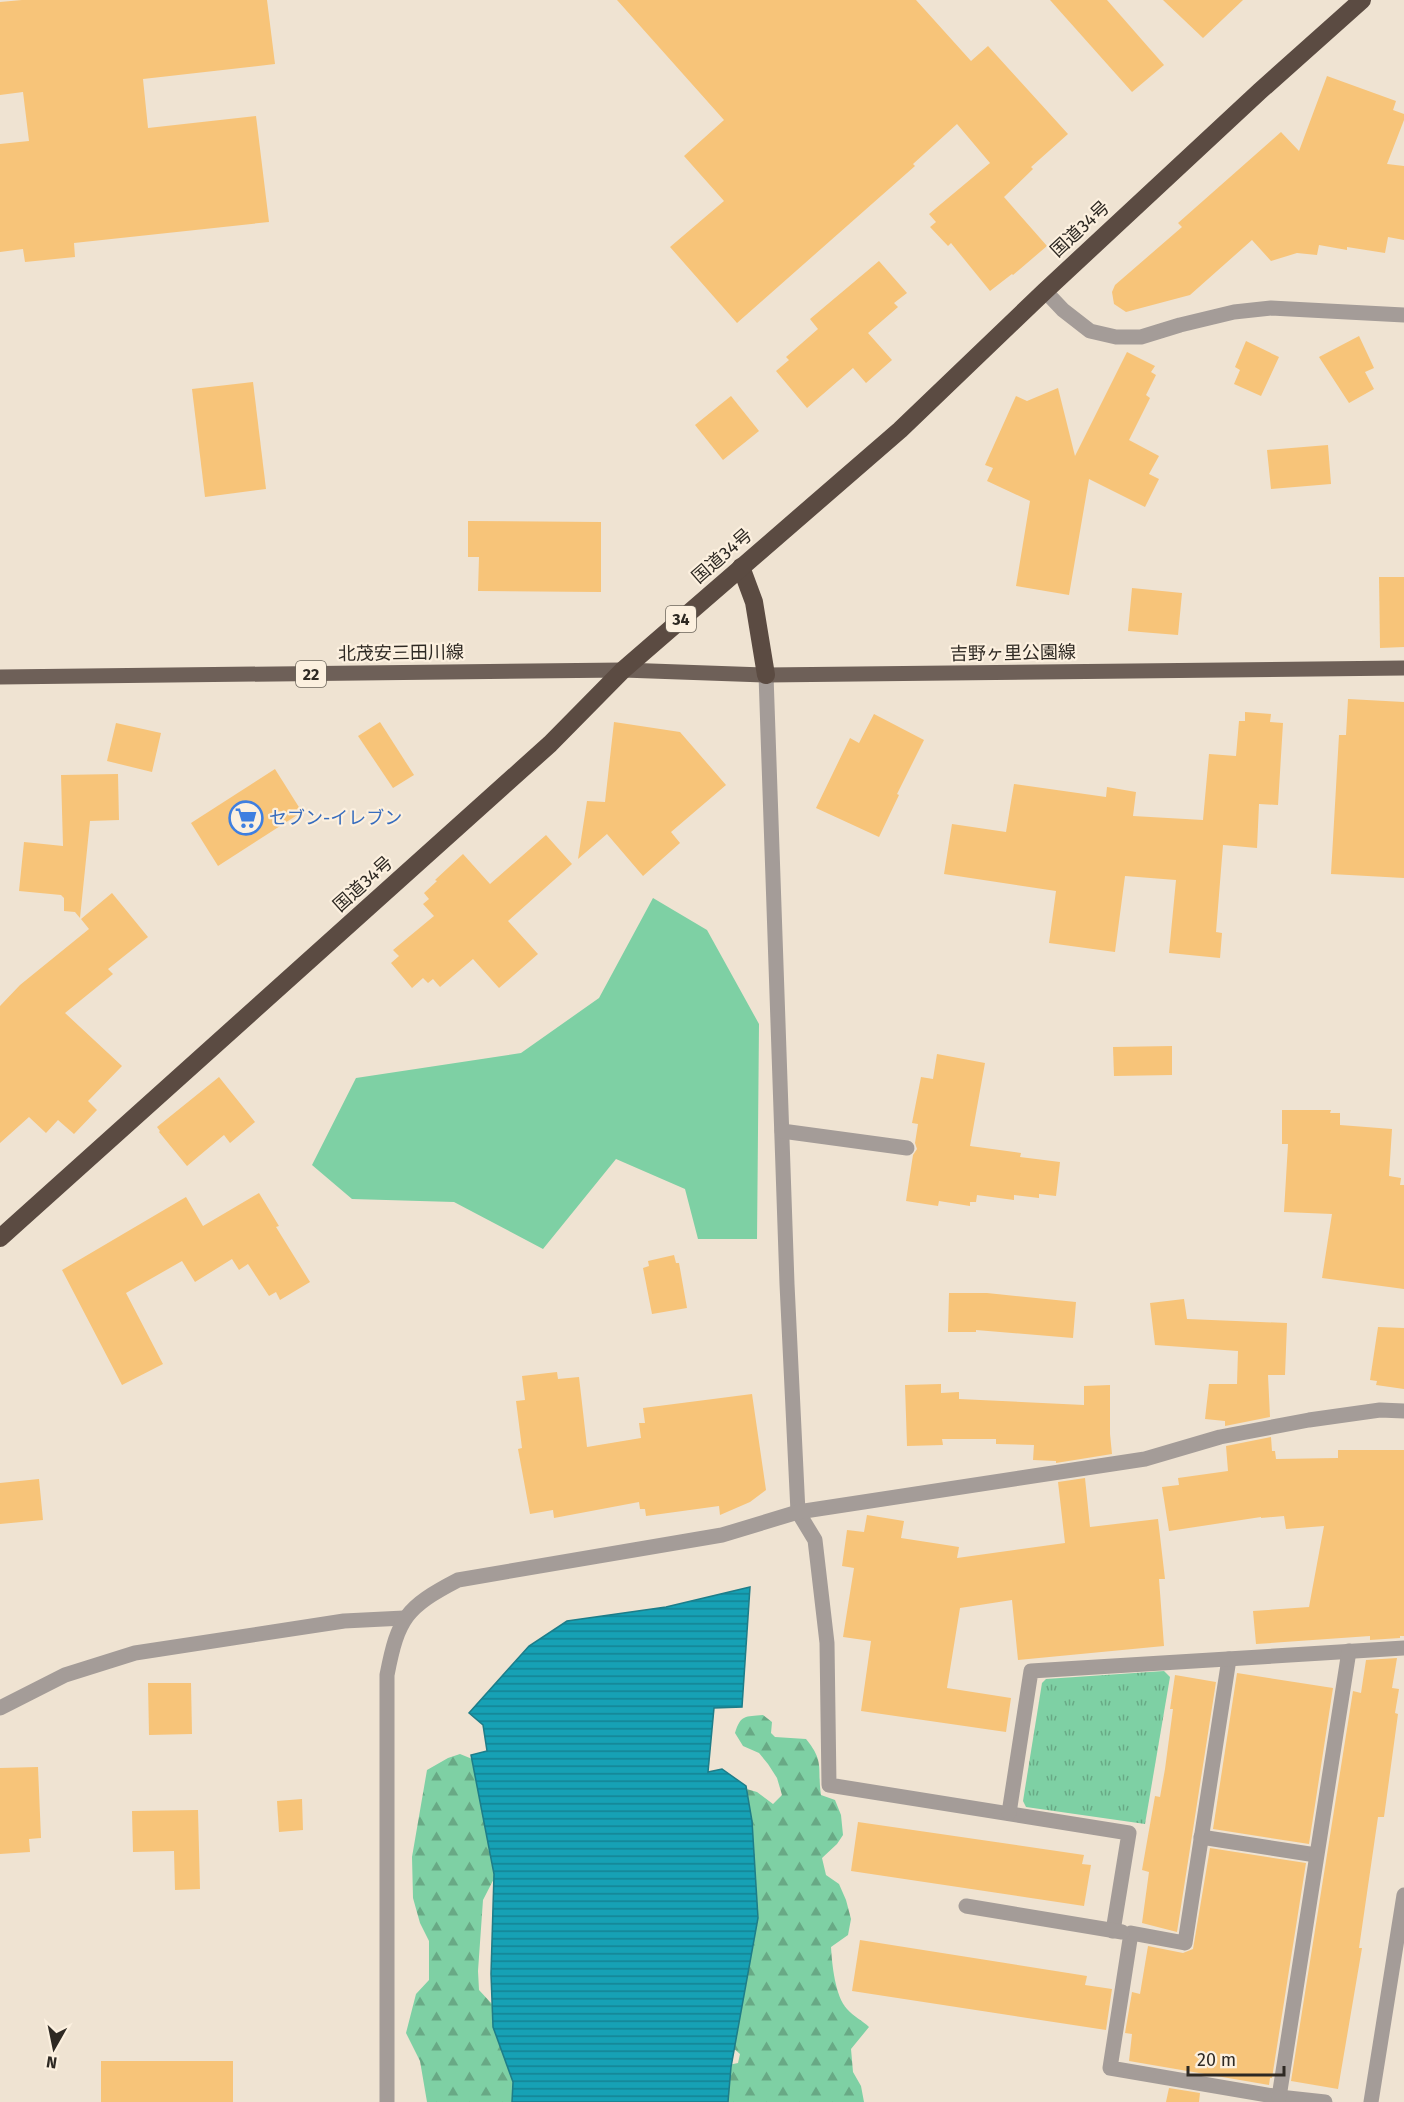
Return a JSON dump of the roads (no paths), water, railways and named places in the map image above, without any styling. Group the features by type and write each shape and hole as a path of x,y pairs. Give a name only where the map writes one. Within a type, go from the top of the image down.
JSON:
{"highway":[{"name":"国道34号","path":"0,1238 550,744 623,670 900,430 1045,291 1260,91 1362,0"},
{"path":"741,567 754,602 766,675"}],"main road":[{"name":"吉野ヶ里公園線","path":"623,670 766,675 1404,668"},
{"name":"北茂安三田川線","path":"0,677 623,670"}],"street":[{"path":"1045,291 1063,310 1090,331 1116,337 1141,337 1234,312 1271,308 1404,315"},
{"path":"766,675 798,1512 816,1540 827,1643 829,1785 1129,1833 1113,1931"},
{"path":"782,1131 907,1148"},
{"path":"387,2102 387,1675 393,1644 404,1618 428,1596 458,1580 722,1535 798,1512 1145,1459 1220,1437 1309,1420 1380,1410 1404,1411"},
{"path":"0,1708 65,1675 135,1653 344,1622 404,1618"},
{"path":"1009,1813 1031,1671 1404,1648"},
{"path":"1279,2097 1349,1651"},
{"path":"966,1906 1185,1943 1229,1659"},
{"path":"1201,1837 1317,1855"},
{"path":"1371,2102 1404,1895"},
{"path":"1131,1933 1110,2068 1279,2097 1326,2102"}],"water":[{"path":"750,1587 742,1707 714,1708 708,1772 722,1769 746,1786 752,1821 758,1918 731,2067 728,2102 512,2102 513,2082 493,2027 491,1974 494,1874 471,1755 487,1751 483,1725 469,1713 529,1646 567,1621 666,1607"}],"place":[{"name":"セブン-イレブン","path":"246,818"}]}
